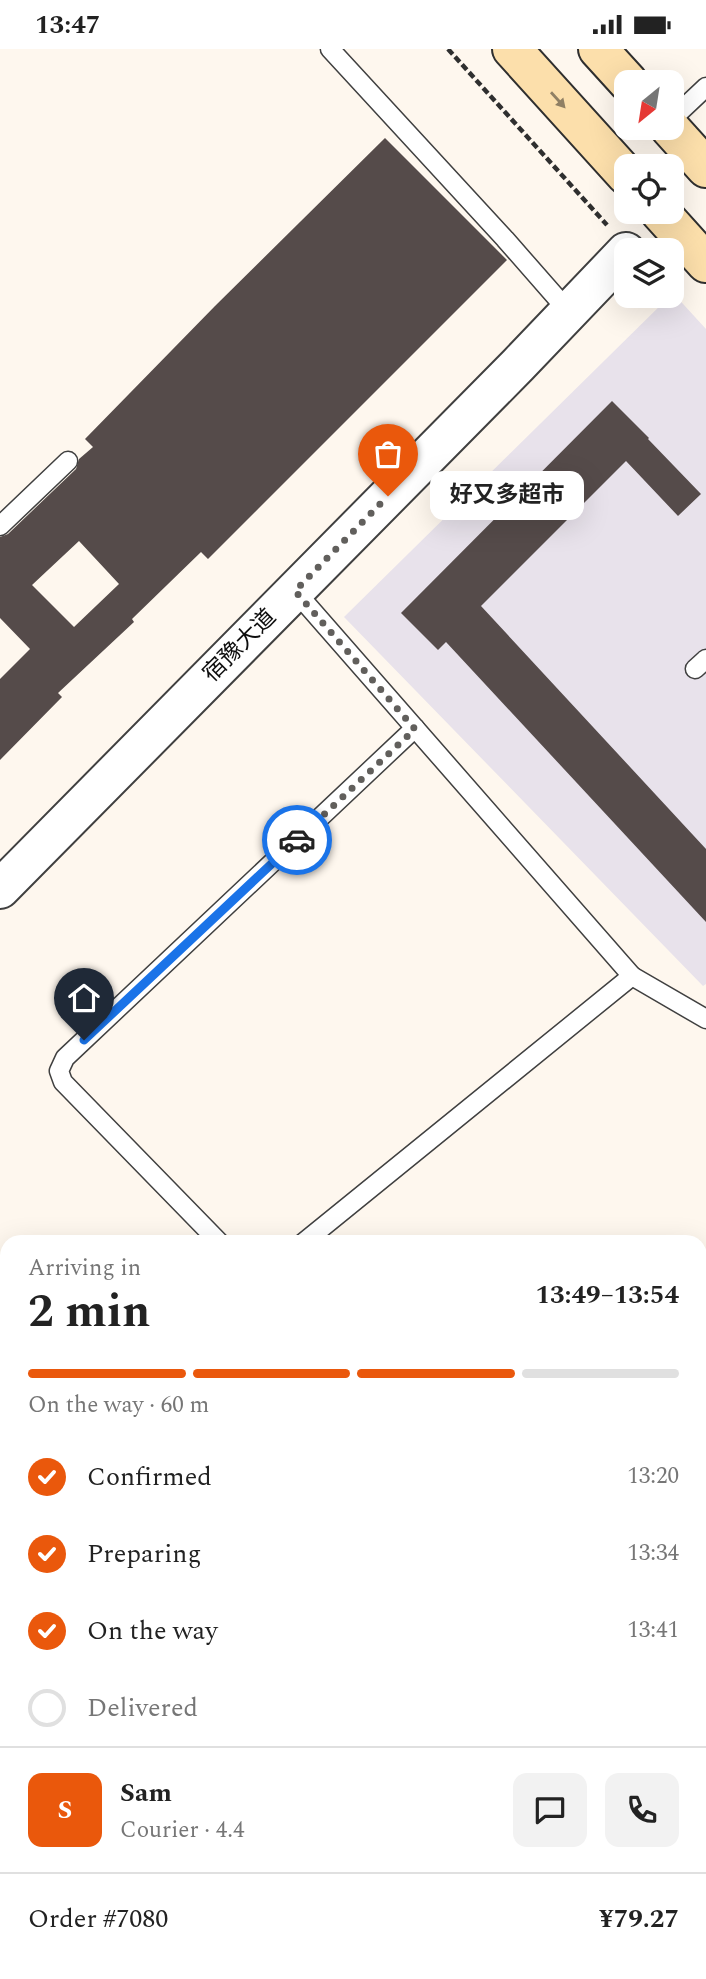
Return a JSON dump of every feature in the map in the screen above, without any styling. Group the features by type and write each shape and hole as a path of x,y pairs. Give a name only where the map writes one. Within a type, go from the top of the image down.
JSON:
{"main road":[{"path":"512,49 614,162"},
{"path":"598,49 617,70"},
{"path":"681,140 706,168"},
{"path":"671,224 706,263"}],"street":[{"name":"宿豫大道","path":"639,238 651,224"},
{"name":"宿豫大道","path":"0,888 614,265"}],"lane":[{"path":"330,49 569,312"},
{"path":"684,108 706,87"},
{"path":"0,526 68,461"},
{"path":"295,591 632,977 706,1019"},
{"path":"211,1235 63,1082 59,1071 65,1058 415,729"},
{"path":"313,1235 632,977"}],"path":[{"path":"448,49 616,238"}],"shaded area":[{"path":"684,305 706,329 706,984 703,986 344,617 658,308 684,308"}],"building":[{"path":"385,138 507,260 208,559 201,552 132,619 134,622 58,693 62,697 0,760 0,679 30,649 0,618 0,537 8,534 76,469 79,459 93,447 85,439","holes":["79,541 119,584 74,627 32,585"]},
{"path":"612,401 701,494 678,516 626,461 481,606 706,849 706,922 446,642 438,650 401,613"}],"way so far":[{"path":"297,840 415,729 295,591 388,496"}],"place":[{"name":"好又多超市","path":"388,496"}],"route":[{"path":"84,1040 297,840"}]}
